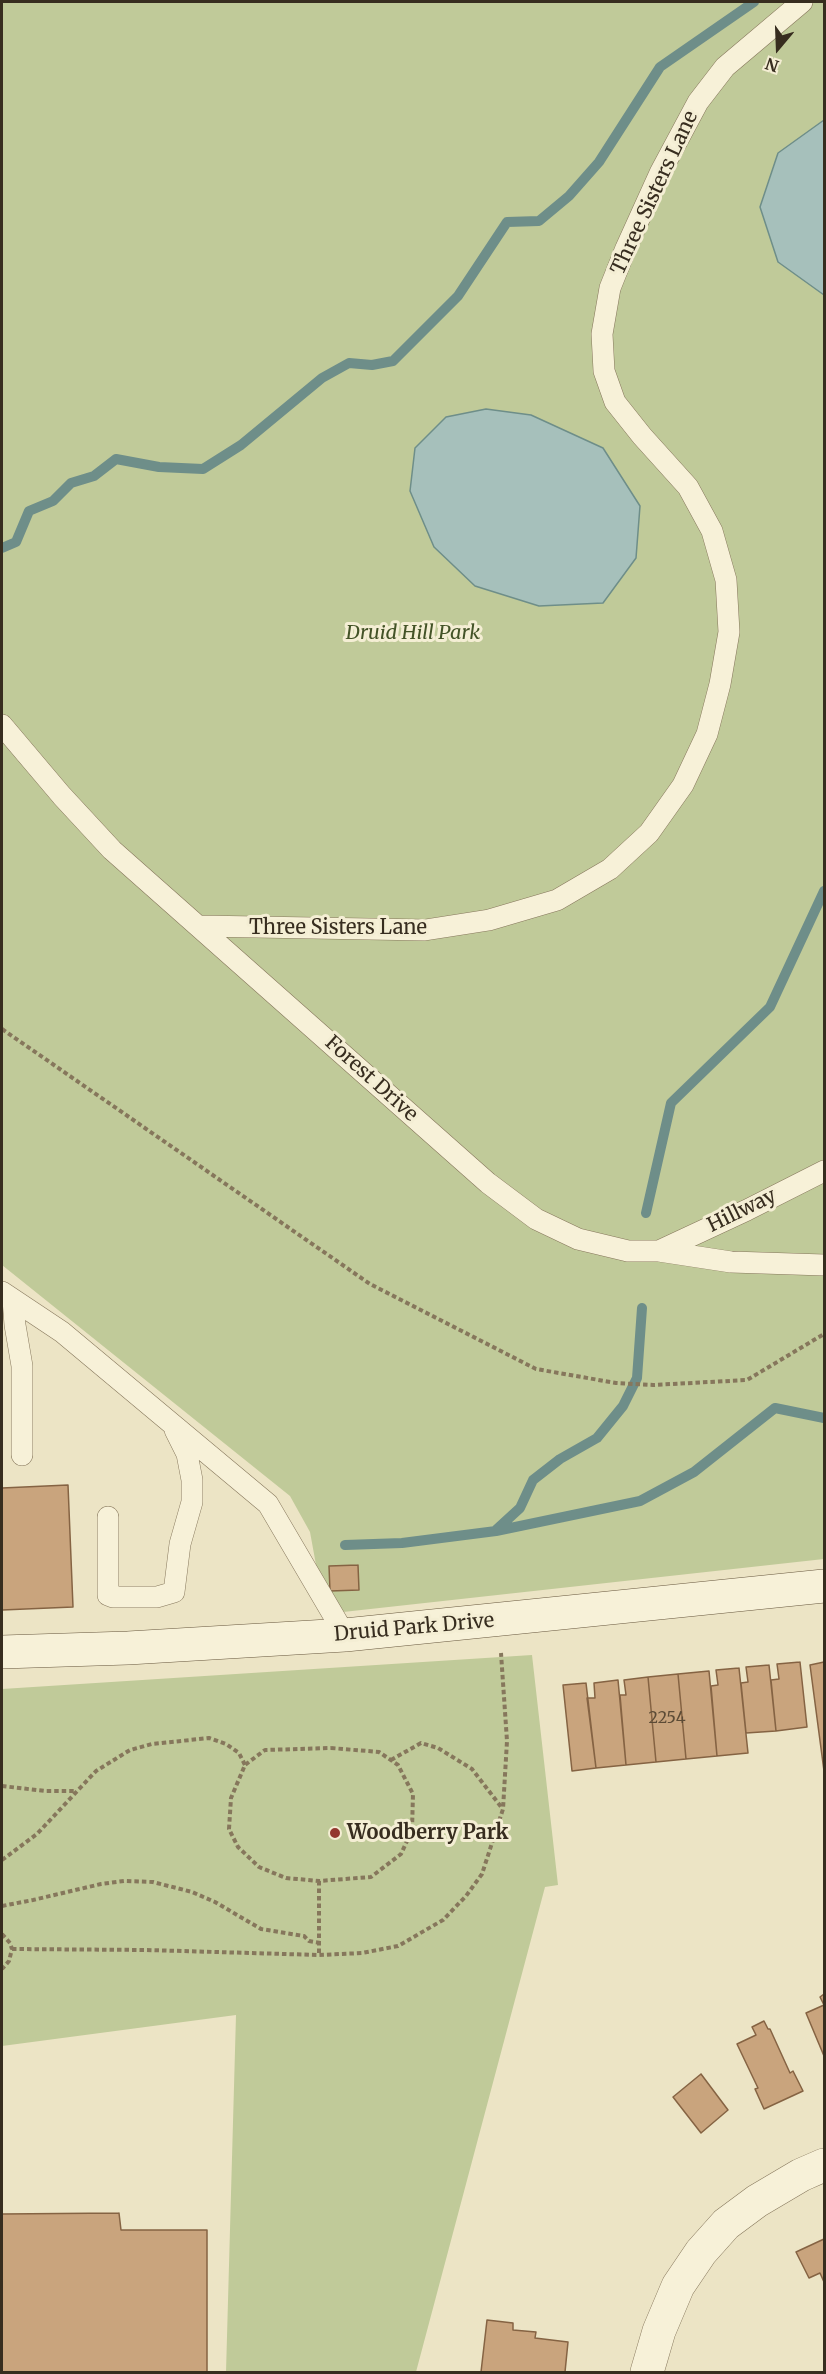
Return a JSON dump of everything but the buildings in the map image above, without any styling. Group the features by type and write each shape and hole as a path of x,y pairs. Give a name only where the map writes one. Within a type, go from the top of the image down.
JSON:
{"main road":[{"name":"Druid Park Drive","path":"2,1652 128,1648 345,1635 825,1586"},
{"path":"647,2373 659,2331 678,2286 701,2252 726,2224 757,2201 801,2175 825,2165"}],"lane":[{"name":"Three Sisters Lane","path":"200,926 425,930 489,920 557,900 609,869 649,833 683,785 707,734 720,684 729,632 726,580 712,531 688,488 615,402 604,371 602,334 610,288 626,248 660,173 698,102 725,67 802,2"},
{"name":"Forest Drive","path":"2,725 62,796 112,850 488,1183 537,1219 578,1239 628,1251 659,1251 731,1262 825,1265"},
{"name":"Hillway","path":"659,1251 825,1171"},
{"path":"7,1296 62,1332 268,1504 345,1635"},
{"path":"7,1296 22,1366 22,1455"},
{"path":"108,1517 108,1595 113,1598 157,1597 174,1592 180,1544 192,1502 192,1480 187,1454 172,1424"}],"path":[{"path":"2,1029 370,1284 537,1369 616,1383 653,1385 747,1380 825,1334"},
{"path":"12,1949 320,1955 362,1953 398,1946 443,1920 466,1896 482,1874 503,1809 507,1741 499,1620"},
{"path":"2,1860 37,1834 96,1771 130,1750 153,1743 208,1738 226,1744 240,1753 245,1765"},
{"path":"391,1760 421,1743 438,1748 472,1769 503,1809"},
{"path":"331,1748 380,1752 391,1760 398,1765 413,1794 412,1830 401,1854 371,1877 320,1881 286,1878 259,1867 238,1847 229,1828 231,1798 245,1765 265,1750 331,1748"},
{"path":"2,1786 45,1791 75,1791"},
{"path":"2,1906 101,1884 124,1881 153,1882 192,1892 215,1902 261,1929 304,1936 309,1941 321,1943"},
{"path":"320,1881 320,1955"},
{"path":"2,1935 10,1943 12,1949 9,1961 2,1969"}],"green space":[{"name":"Druid Hill Park","path":"2,2 824,2 824,1559 325,1614 310,1532 290,1496 2,1265"},
{"name":"Woodberry Park","path":"532,1655 558,1885 545,1887 416,2372 226,2372 236,2015 2,2046 2,1689"}],"water":[{"path":"824,120 824,295 778,262 760,207 778,153"},
{"path":"486,409 531,415 603,448 640,506 636,558 603,603 539,606 475,586 434,547 410,491 415,448 446,417"}],"waterway":[{"path":"2,548 16,542 29,511 53,501 71,483 94,476 116,459 159,467 203,469 241,445 322,378 349,363 372,365 393,361 458,296 507,222 539,221 569,196 599,162 660,67 754,2"},
{"path":"646,1213 671,1103 770,1007 824,891"},
{"path":"496,1530 520,1508 533,1480 560,1459 597,1438 623,1406 637,1378 642,1308"},
{"path":"345,1545 402,1543 496,1531 640,1501 694,1472 775,1408 824,1418"}],"place":[{"name":"Woodberry Park","path":"335,1833"}]}
